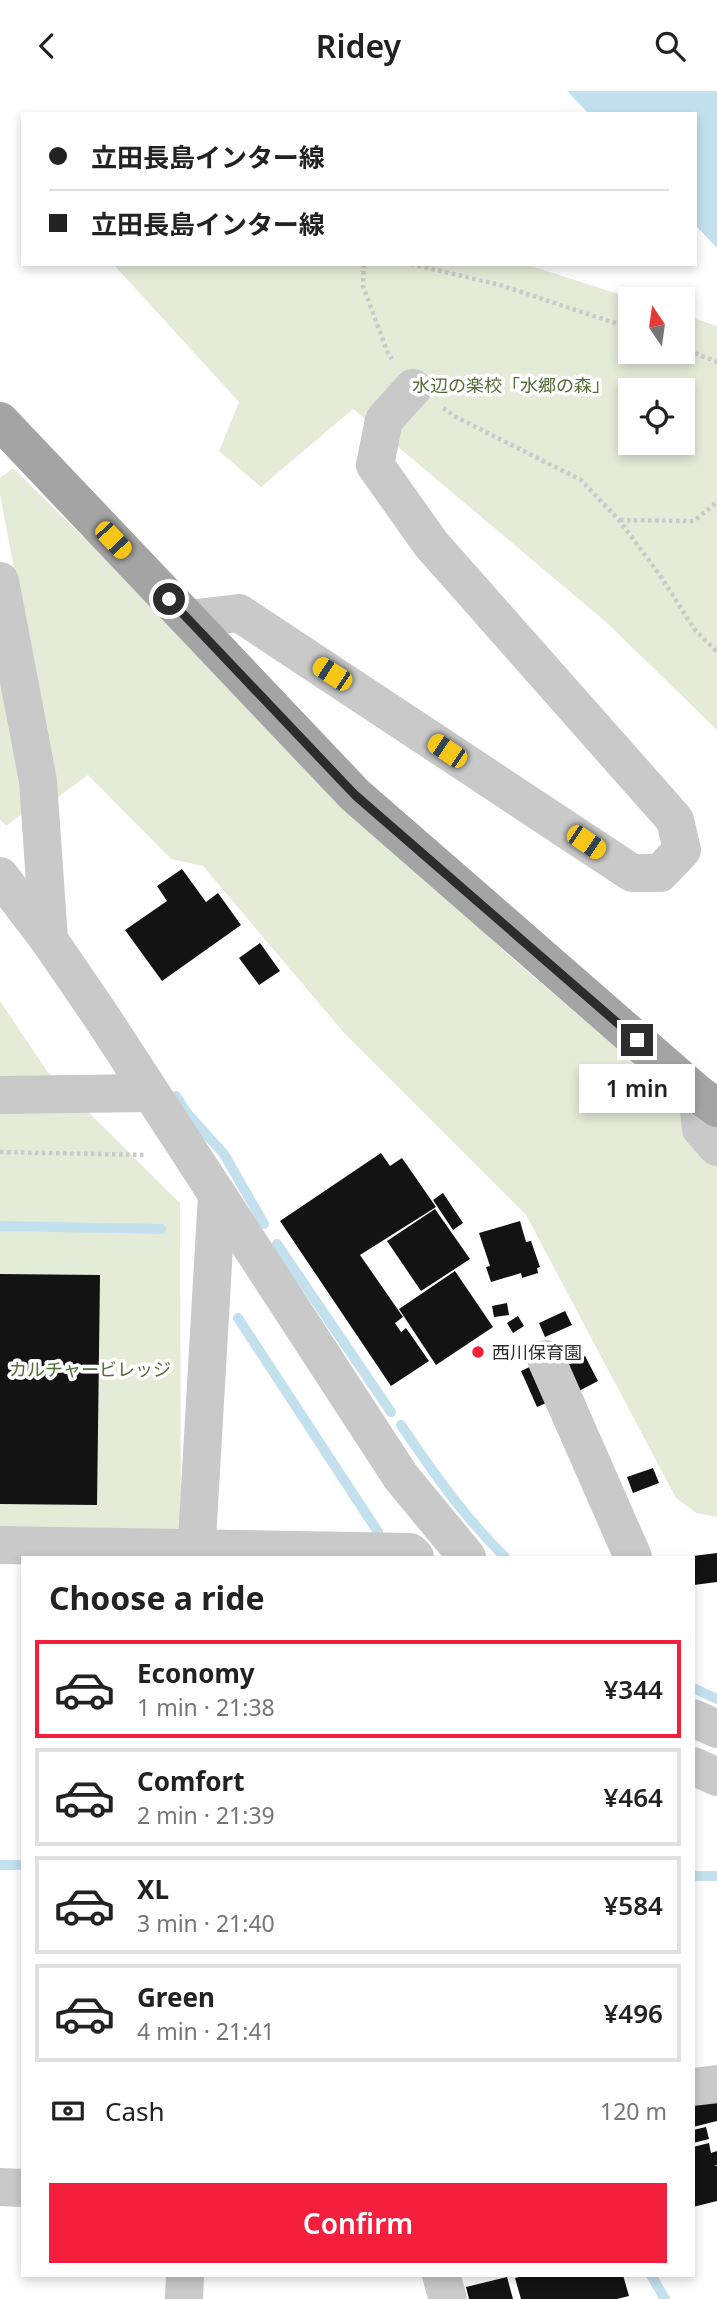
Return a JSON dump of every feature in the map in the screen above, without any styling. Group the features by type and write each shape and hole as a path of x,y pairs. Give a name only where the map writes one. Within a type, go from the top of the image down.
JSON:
{"main road":[{"path":"0,421 355,795 707,1100"}],"street":[{"path":"188,619 239,613 632,873 660,873 682,851 675,820 431,544 375,465 384,420 413,388"},
{"path":"0,581 38,781 49,940"},
{"path":"0,876 49,940 401,1476 466,1556"},
{"path":"0,1094 150,1093"},
{"path":"707,1100 701,1129 717,1147"},
{"path":"196,1553 216,1195"},
{"path":"546,1359 633,1556"},
{"path":"0,1545 196,1553 410,1552 414,1556"},
{"path":"695,1719 717,1729"},
{"path":"695,1767 717,1777"},
{"path":"695,2087 717,2084"},
{"path":"0,2187 21,2188"},
{"path":"184,2299 185,2277"},
{"path":"442,2277 448,2299"}],"path":[{"path":"363,266 363,286 387,351 413,388 456,417 581,480 619,520 659,574 695,630 717,652"},
{"path":"419,266 500,285 618,324"},
{"path":"695,353 717,362"},
{"path":"619,520 694,521 717,502"},
{"path":"0,1152 192,1156"}],"green space":[{"name":"水辺の楽校「水郷の森」","path":"115,266 531,266 618,294 618,364 695,364 695,319 717,326 717,730 606,622 353,409 261,487 219,451 239,402"},
{"path":"13,468 507,954 666,1090 717,1162 717,1517 696,1513 676,1498 526,1215 344,1033 203,866 171,859 88,775 57,798 0,494 0,478"},
{"path":"0,637 28,810 6,826 0,819"},
{"name":"カルチャービレッジ","path":"0,1001 47,1071 180,1203 181,1537 0,1535"}],"water":[{"path":"567,91 717,91 717,248 697,227 697,112 587,112"}],"building":[{"path":"182,869 206,902 218,893 241,925 162,981 125,930 167,901 157,886"},
{"path":"260,943 280,971 259,985 239,958"},
{"path":"381,1153 390,1166 402,1158 436,1207 360,1255 403,1317 395,1323 401,1332 406,1328 429,1361 391,1386 280,1221"},
{"path":"443,1193 463,1223 453,1230 433,1200"},
{"path":"435,1209 470,1259 421,1291 387,1241"},
{"path":"520,1221 526,1242 531,1241 540,1267 537,1268 538,1273 522,1278 521,1273 491,1282 486,1267 490,1266 479,1233"},
{"path":"455,1271 493,1327 436,1365 399,1309"},
{"path":"0,1274 100,1275 97,1505 0,1504"},
{"path":"507,1303 509,1315 494,1317 492,1306"},
{"path":"565,1311 572,1325 545,1337 539,1323"},
{"path":"518,1316 524,1326 513,1333 507,1323"},
{"path":"585,1356 598,1381 577,1392 564,1367"},
{"path":"536,1364 553,1400 537,1407 521,1371"},
{"path":"653,1468 659,1483 633,1493 627,1477"},
{"path":"717,1553 717,1582 695,1585 693,1556"},
{"path":"717,2095 717,2121 695,2126 695,2100"},
{"path":"706,2127 709,2139 695,2142 695,2130"},
{"path":"709,2143 711,2153 717,2151 717,2165 714,2165 717,2166 717,2201 695,2206 695,2146"},
{"path":"507,2277 513,2299 469,2299 466,2287"},
{"path":"624,2277 629,2296 617,2299 521,2299 515,2278"}],"waterway":[{"path":"176,1096 187,1113 224,1154 264,1224"},
{"path":"0,1226 161,1229"},
{"path":"277,1244 391,1412"},
{"path":"238,1318 378,1532"},
{"path":"401,1425 437,1477 504,1556"},
{"path":"695,1689 717,1699"},
{"path":"0,1865 21,1865"},
{"path":"695,1876 717,1876"},
{"path":"652,2277 665,2299"}],"place":[{"name":"西川保育園","path":"478,1352"}],"route":[{"path":"169,599 355,795 637,1040"}]}
